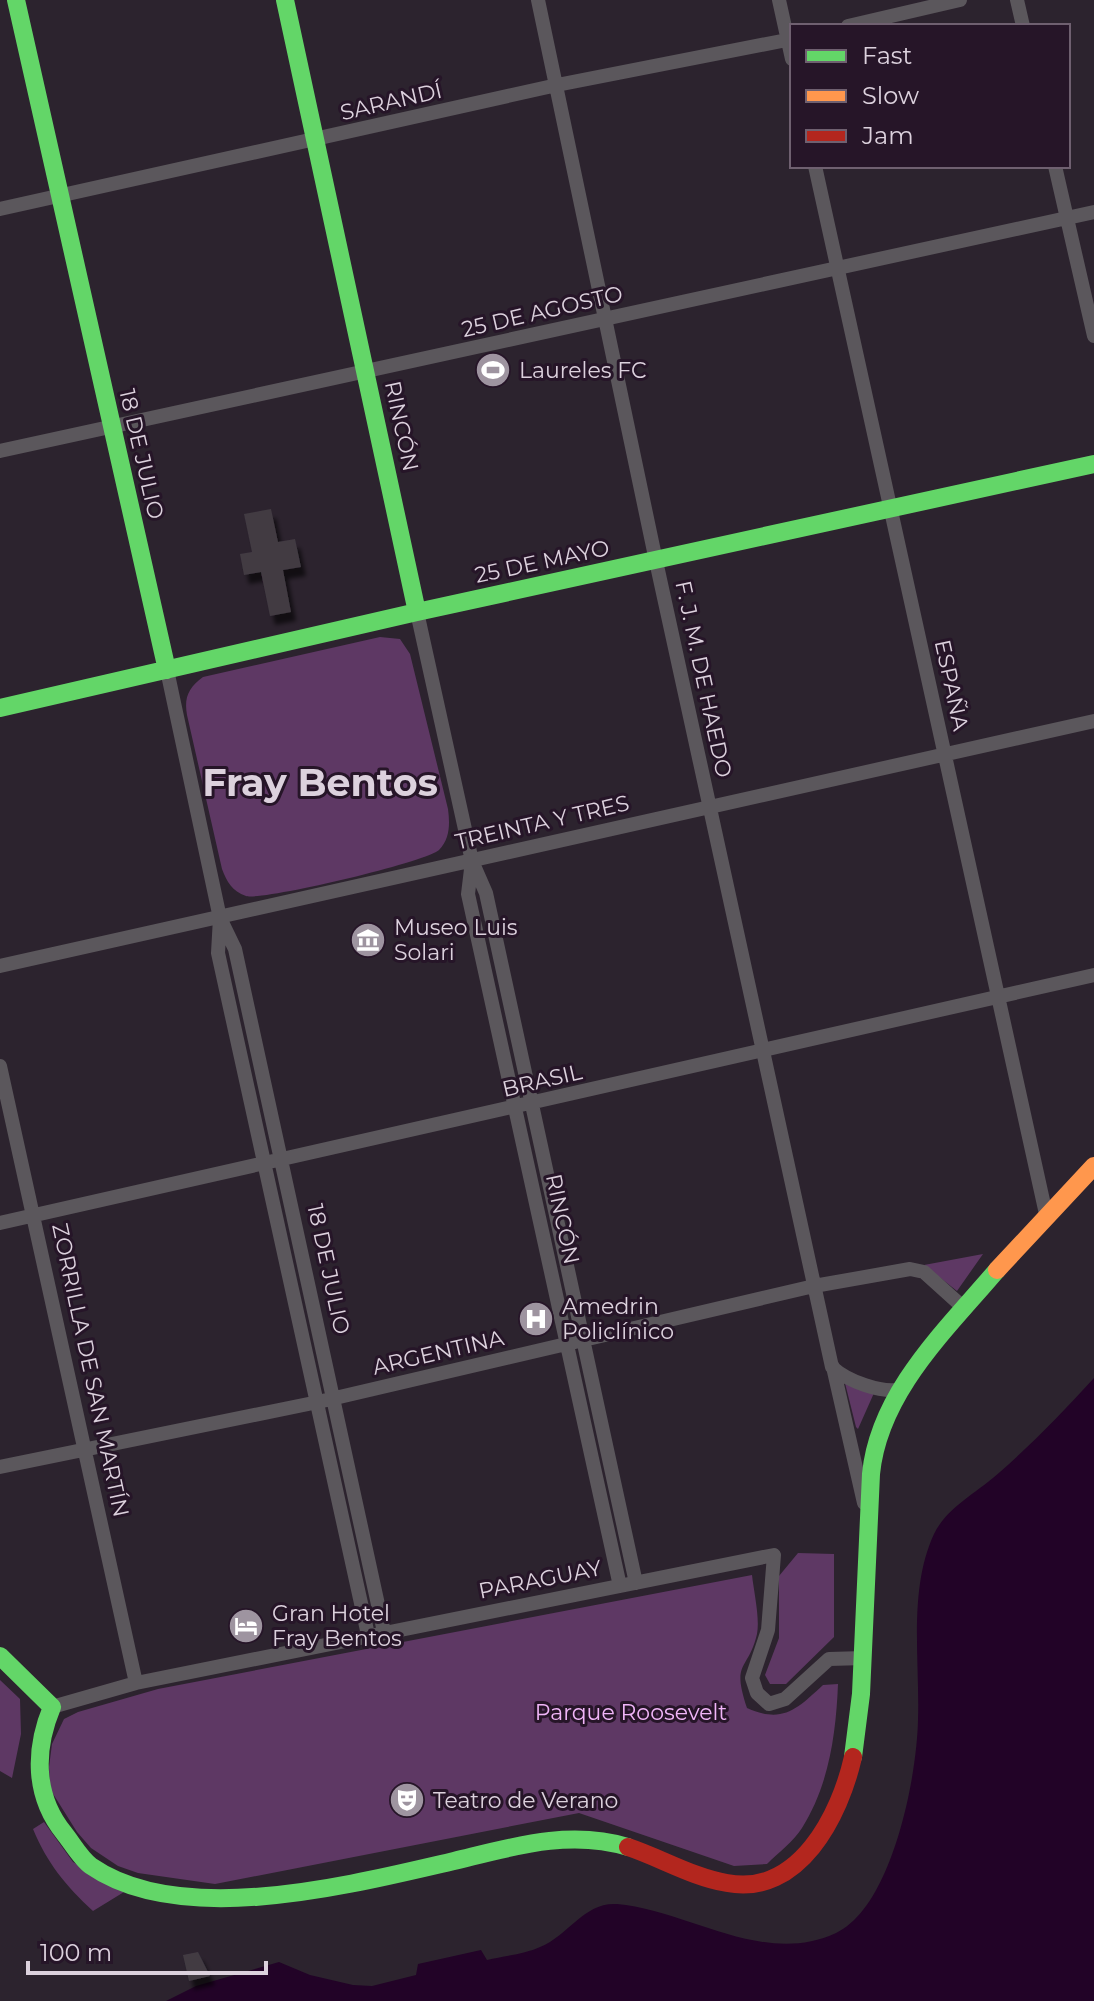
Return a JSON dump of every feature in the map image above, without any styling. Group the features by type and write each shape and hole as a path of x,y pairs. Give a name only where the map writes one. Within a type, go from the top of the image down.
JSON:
{"street":[{"name":"18 DE JULIO","path":"16,0 220,918 235,949 280,1160 368,1635"},
{"name":"RINCÓN","path":"285,0 472,861 486,893 636,1583"},
{"name":"F. J. M. DE HAEDO","path":"538,0 814,1286 858,1467 869,1535"},
{"path":"779,0 790,40"},
{"path":"857,24 960,0"},
{"path":"1017,0 1023,24"},
{"name":"SARANDÍ","path":"0,209 557,85 790,40"},
{"name":"ESPAÑA","path":"815,168 1001,997 1046,1214"},
{"path":"1055,168 1094,336"},
{"name":"25 DE AGOSTO","path":"0,451 1094,212"},
{"name":"25 DE MAYO","path":"0,708 417,612 1094,464"},
{"name":"TREINTA Y TRES","path":"0,966 472,861 709,804 1094,721"},
{"name":"RINCÓN","path":"472,861 468,894 620,1586"},
{"name":"18 DE JULIO","path":"220,918 218,953 264,1164 384,1632"},
{"name":"BRASIL","path":"0,1223 531,1106 1094,975"},
{"name":"ZORRILLA DE SAN MARTÍN","path":"0,1066 136,1683"},
{"path":"0,1656 52,1707 41,1729 37,1754 42,1795 56,1827 77,1855 110,1878 154,1891 213,1898 315,1892 565,1838 607,1842 727,1882 759,1884 771,1881 798,1862 836,1809 858,1745 873,1454 882,1425 902,1389 965,1309 1046,1214 1094,1166"},
{"name":"ARGENTINA","path":"0,1467 325,1400 814,1286 910,1269 924,1272 965,1309"},
{"path":"832,1367 846,1376 881,1389 902,1389"},
{"name":"PARAGUAY","path":"52,1707 136,1683 774,1555 768,1630 752,1678 757,1693 769,1704 785,1699 829,1659 864,1658"}],"green space":[{"path":"380,637 400,639 410,654 448,809 449,826 445,841 439,850 428,856 377,871 281,893 246,896 237,892 222,869 187,715 186,703 191,689 203,677"},
{"path":"983,1254 957,1291 924,1265"},
{"path":"845,1383 874,1393 858,1429 856,1427"},
{"path":"798,1553 834,1554 834,1637 786,1684 770,1684 765,1675 779,1638 779,1576"},
{"name":"Parque Roosevelt","path":"752,1575 758,1628 741,1674 747,1708 770,1715 789,1712 823,1685 838,1684 833,1740 819,1794 799,1833 767,1864 734,1866 579,1813 215,1884 138,1873 118,1866 91,1848 50,1789 52,1744 64,1719 78,1712 158,1689"},
{"path":"0,1680 20,1699 21,1734 12,1778 0,1771"},
{"path":"44,1822 73,1862 124,1892 93,1911 66,1883 44,1853 33,1829"}],"shaded area":[{"path":"1094,1378 1094,2001 166,2001 196,1986 279,1962 310,1975 372,1986 416,1975 418,1964 481,1950 487,1960 534,1949 550,1942 595,1908 605,1905 644,1908 726,1934 781,1944 809,1942 836,1933 856,1919 872,1897 898,1838 906,1806 913,1774 918,1720 918,1602 926,1556 934,1534 955,1508 1024,1450"}],"building":[{"path":"271,509 278,542 295,539 301,567 283,570 291,612 270,616 261,572 244,575 240,554 252,552 244,514"},
{"path":"198,1952 210,1976 189,1981 183,1955"}],"traffic: fast":[{"path":"16,0 167,670"},
{"path":"285,0 417,612"},
{"path":"0,708 417,612 1094,464"},
{"path":"853,1757 861,1694 871,1474 877,1444 887,1416 918,1363 997,1270"},
{"path":"0,1656 52,1707 42,1740 40,1772 42,1788 54,1819 87,1863 129,1885 172,1895 219,1898 269,1896 368,1880 541,1842 584,1840 628,1847"}],"traffic: slow":[{"path":"997,1270 1094,1166"}],"traffic: jam":[{"path":"628,1847 727,1883 753,1884 775,1877 795,1865 826,1826 838,1803 853,1757"}],"place":[{"name":"Laureles FC","path":"493,370"},
{"name":"Museo Luis Solari","path":"368,940"},
{"name":"Amedrin Policlínico","path":"536,1319"},
{"name":"Gran Hotel Fray Bentos","path":"246,1626"},
{"name":"Teatro de Verano","path":"407,1800"}],"district":[{"name":"Fray Bentos","path":"320,783"}]}
